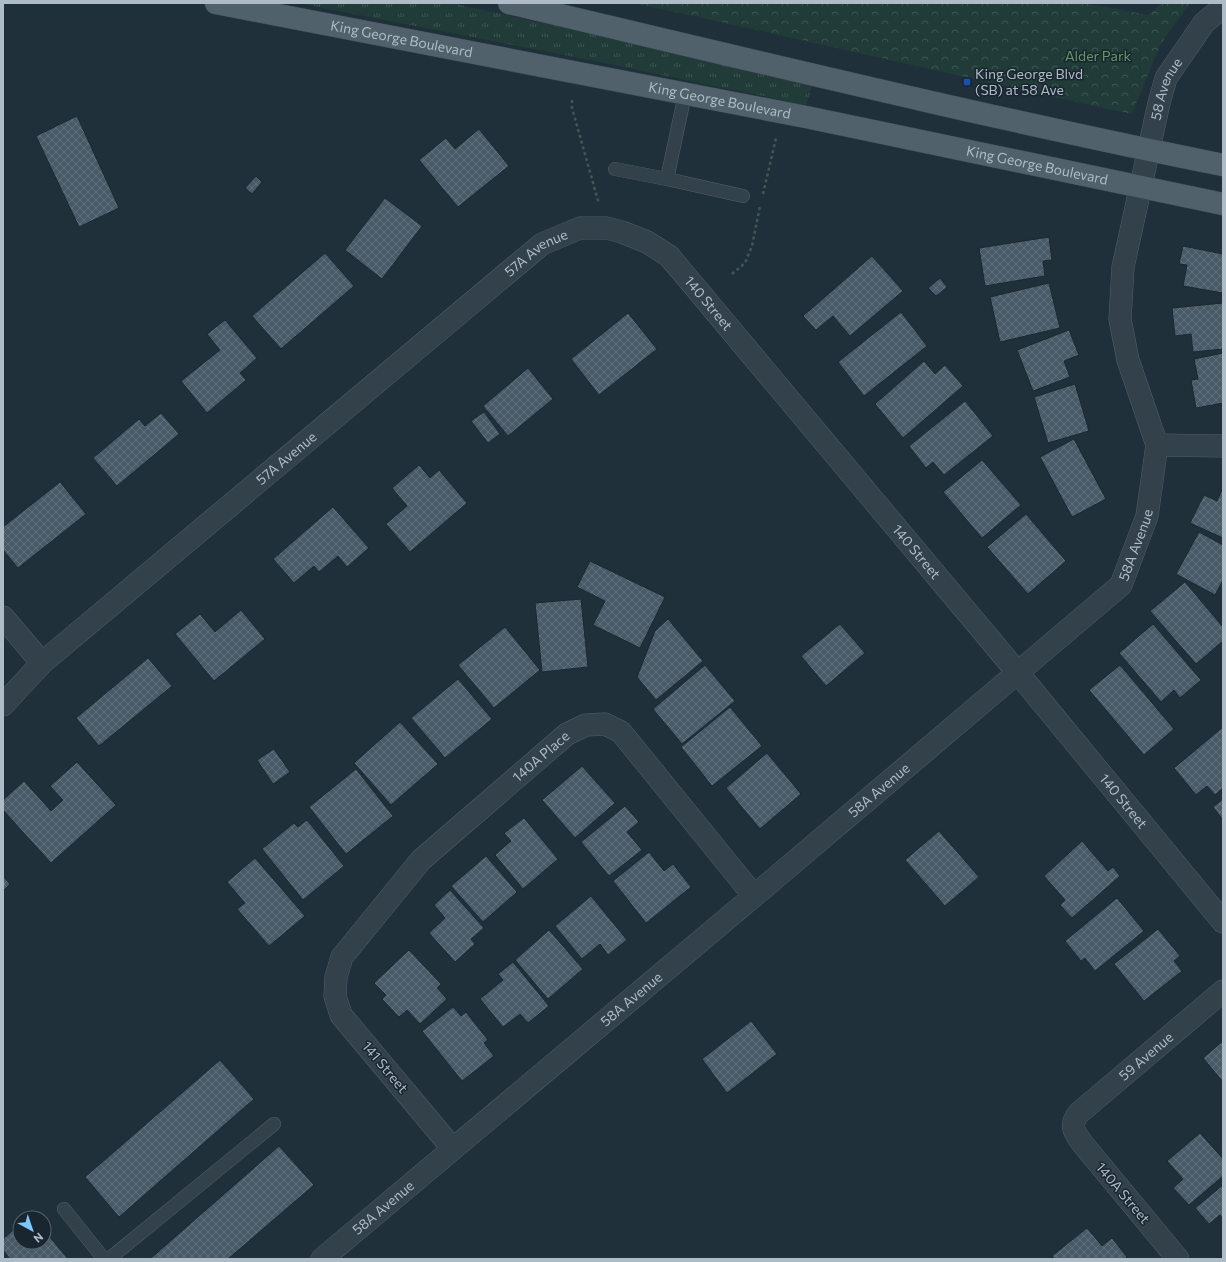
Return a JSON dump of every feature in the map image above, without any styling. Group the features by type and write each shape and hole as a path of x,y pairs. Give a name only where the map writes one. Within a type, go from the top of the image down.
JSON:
{"main road":[{"name":"King George Boulevard","path":"216,3 806,117 1140,188 1223,204"},
{"path":"509,3 889,93 1223,165"}],"street":[{"name":"58 Avenue","path":"1140,188 1158,103 1166,78 1204,23 1223,7"},
{"name":"58A Avenue","path":"322,1259 1121,585 1147,516 1157,444 1128,360 1120,319 1123,267 1140,188"},
{"name":"57A Avenue","path":"3,704 42,663 542,244 580,228"},
{"name":"140 Street","path":"580,228 607,228 622,232 647,242 669,256 1018,673 1223,922"},
{"path":"1157,444 1223,446"},
{"path":"3,617 42,663"},
{"name":"140A Place","path":"336,977 342,957 421,860 567,734 586,725 605,724 621,732 754,896"},
{"name":"141 Street","path":"336,977 335,996 342,1015 453,1149"},
{"name":"59 Avenue","path":"1074,1124 1075,1118 1079,1113 1223,991"},
{"name":"140A Street","path":"1074,1124 1074,1131 1082,1143 1178,1259"}],"lane":[{"path":"667,180 686,94"},
{"path":"615,169 743,196"},
{"path":"109,1259 274,1124"},
{"path":"64,1209 104,1259"}],"path":[{"path":"572,100 572,108 601,209"}],"green space":[{"path":"298,3 451,3 814,82 806,105 600,62"},
{"name":"Alder Park","path":"634,3 1085,3 1148,15 1162,3 1191,3 1160,45 1132,114"}],"building":[{"path":"77,116 119,208 79,227 36,136"},
{"path":"479,129 509,166 458,207 419,160 446,138 455,149"},
{"path":"256,176 262,182 252,194 245,188"},
{"path":"385,198 422,226 382,279 345,250"},
{"path":"1049,237 1052,260 1043,261 1045,276 985,286 979,248"},
{"path":"1183,246 1223,254 1223,293 1183,286 1187,265 1179,264"},
{"path":"325,253 354,286 281,349 252,316"},
{"path":"872,256 903,291 850,336 833,316 816,330 803,316"},
{"path":"940,278 947,287 936,296 928,288"},
{"path":"1049,283 1060,328 1000,342 990,297"},
{"path":"1223,303 1223,349 1193,352 1191,334 1175,336 1172,308"},
{"path":"901,312 927,346 864,396 838,362"},
{"path":"628,313 657,349 599,395 571,359"},
{"path":"225,320 257,358 240,373 246,380 207,413 181,381 220,350 207,334"},
{"path":"1069,330 1079,355 1064,361 1070,377 1033,391 1017,350"},
{"path":"1223,353 1223,403 1196,408 1191,380 1198,379 1194,359"},
{"path":"924,361 935,374 945,365 963,386 903,438 875,404"},
{"path":"528,368 553,399 508,436 483,406"},
{"path":"1075,384 1089,431 1048,443 1034,397"},
{"path":"965,401 993,436 944,475 933,462 926,468 909,446"},
{"path":"484,412 500,434 488,443 471,421"},
{"path":"161,413 179,434 117,486 93,458 139,419 145,426"},
{"path":"1074,439 1106,499 1072,517 1040,457"},
{"path":"982,460 1021,505 982,538 943,492"},
{"path":"419,465 430,478 439,470 467,503 410,552 386,524 407,506 392,488"},
{"path":"60,482 86,514 18,568 3,550 3,527"},
{"path":"1222,490 1223,538 1190,523 1204,495 1217,501"},
{"path":"333,507 369,548 347,567 338,556 319,572 314,566 294,583 273,559"},
{"path":"1026,514 1066,561 1028,594 987,547"},
{"path":"1199,532 1223,545 1223,580 1215,595 1176,574"},
{"path":"590,561 665,597 640,648 593,625 605,601 577,587"},
{"path":"1185,582 1223,627 1223,641 1196,664 1150,611"},
{"path":"581,599 588,667 542,672 535,603"},
{"path":"241,610 265,639 214,681 175,634 200,614 215,632"},
{"path":"668,619 703,661 656,700 637,677 655,631"},
{"path":"840,624 865,653 826,686 801,656"},
{"path":"1153,624 1201,680 1180,698 1174,690 1161,702 1119,653"},
{"path":"505,627 540,670 494,708 458,665"},
{"path":"148,658 172,686 99,746 76,718"},
{"path":"705,665 735,701 682,744 653,709"},
{"path":"1120,665 1174,729 1144,755 1089,690"},
{"path":"458,679 492,719 445,758 411,718"},
{"path":"730,707 762,746 712,786 681,747"},
{"path":"400,722 438,764 391,805 354,763"},
{"path":"1223,727 1223,788 1215,795 1207,786 1196,795 1174,768"},
{"path":"274,749 290,772 273,784 257,760"},
{"path":"767,753 801,794 760,829 726,788"},
{"path":"77,762 116,805 51,863 3,810 3,800 24,781 51,811 63,800 50,786"},
{"path":"582,766 615,803 575,838 542,800"},
{"path":"356,769 393,816 346,854 309,807"},
{"path":"1223,799 1223,820 1213,807"},
{"path":"625,806 639,822 627,832 642,850 609,876 581,842"},
{"path":"524,818 558,859 523,889 495,855 511,841 504,833"},
{"path":"307,820 344,866 303,900 262,849 294,823 298,827"},
{"path":"939,831 979,877 945,906 905,860"},
{"path":"1082,841 1108,871 1113,867 1120,876 1072,918 1060,905 1065,900 1044,876"},
{"path":"649,852 664,871 673,864 691,887 646,923 613,881"},
{"path":"486,856 517,892 483,922 451,886"},
{"path":"255,858 305,916 269,946 237,909 245,903 227,882"},
{"path":"3,876 10,884 3,891"},
{"path":"450,890 484,928 471,939 475,944 455,962 429,933 445,918 434,905"},
{"path":"591,896 627,940 608,955 600,944 582,959 555,926"},
{"path":"1117,898 1144,931 1095,971 1085,958 1081,961 1065,941"},
{"path":"1158,929 1180,956 1174,961 1182,971 1144,1001 1114,964"},
{"path":"549,930 583,969 548,999 515,960"},
{"path":"409,950 441,984 437,988 447,999 420,1024 407,1010 399,1017 382,999 386,995 374,983"},
{"path":"513,962 549,1006 528,1023 520,1014 503,1027 480,999 503,980 498,974"},
{"path":"453,1007 461,1016 466,1012 488,1040 484,1043 494,1056 462,1081 422,1031"},
{"path":"751,1021 777,1054 727,1093 702,1059"},
{"path":"1223,1041 1223,1082 1203,1058"},
{"path":"220,1060 254,1099 119,1217 85,1177"},
{"path":"1200,1133 1223,1159 1223,1176 1189,1205 1173,1188 1183,1179 1167,1161"},
{"path":"279,1146 314,1185 228,1259 150,1259"},
{"path":"1223,1185 1223,1219 1220,1215 1209,1224 1195,1208"},
{"path":"1087,1228 1102,1246 1112,1238 1127,1257 1125,1259 1055,1259 1052,1256"},
{"path":"12,1231 12,1250 52,1250 52,1240 68,1259 10,1259 3,1250 3,1239"}],"place":[{"name":"King George Blvd (SB) at 58 Ave","path":"967,82"}]}
